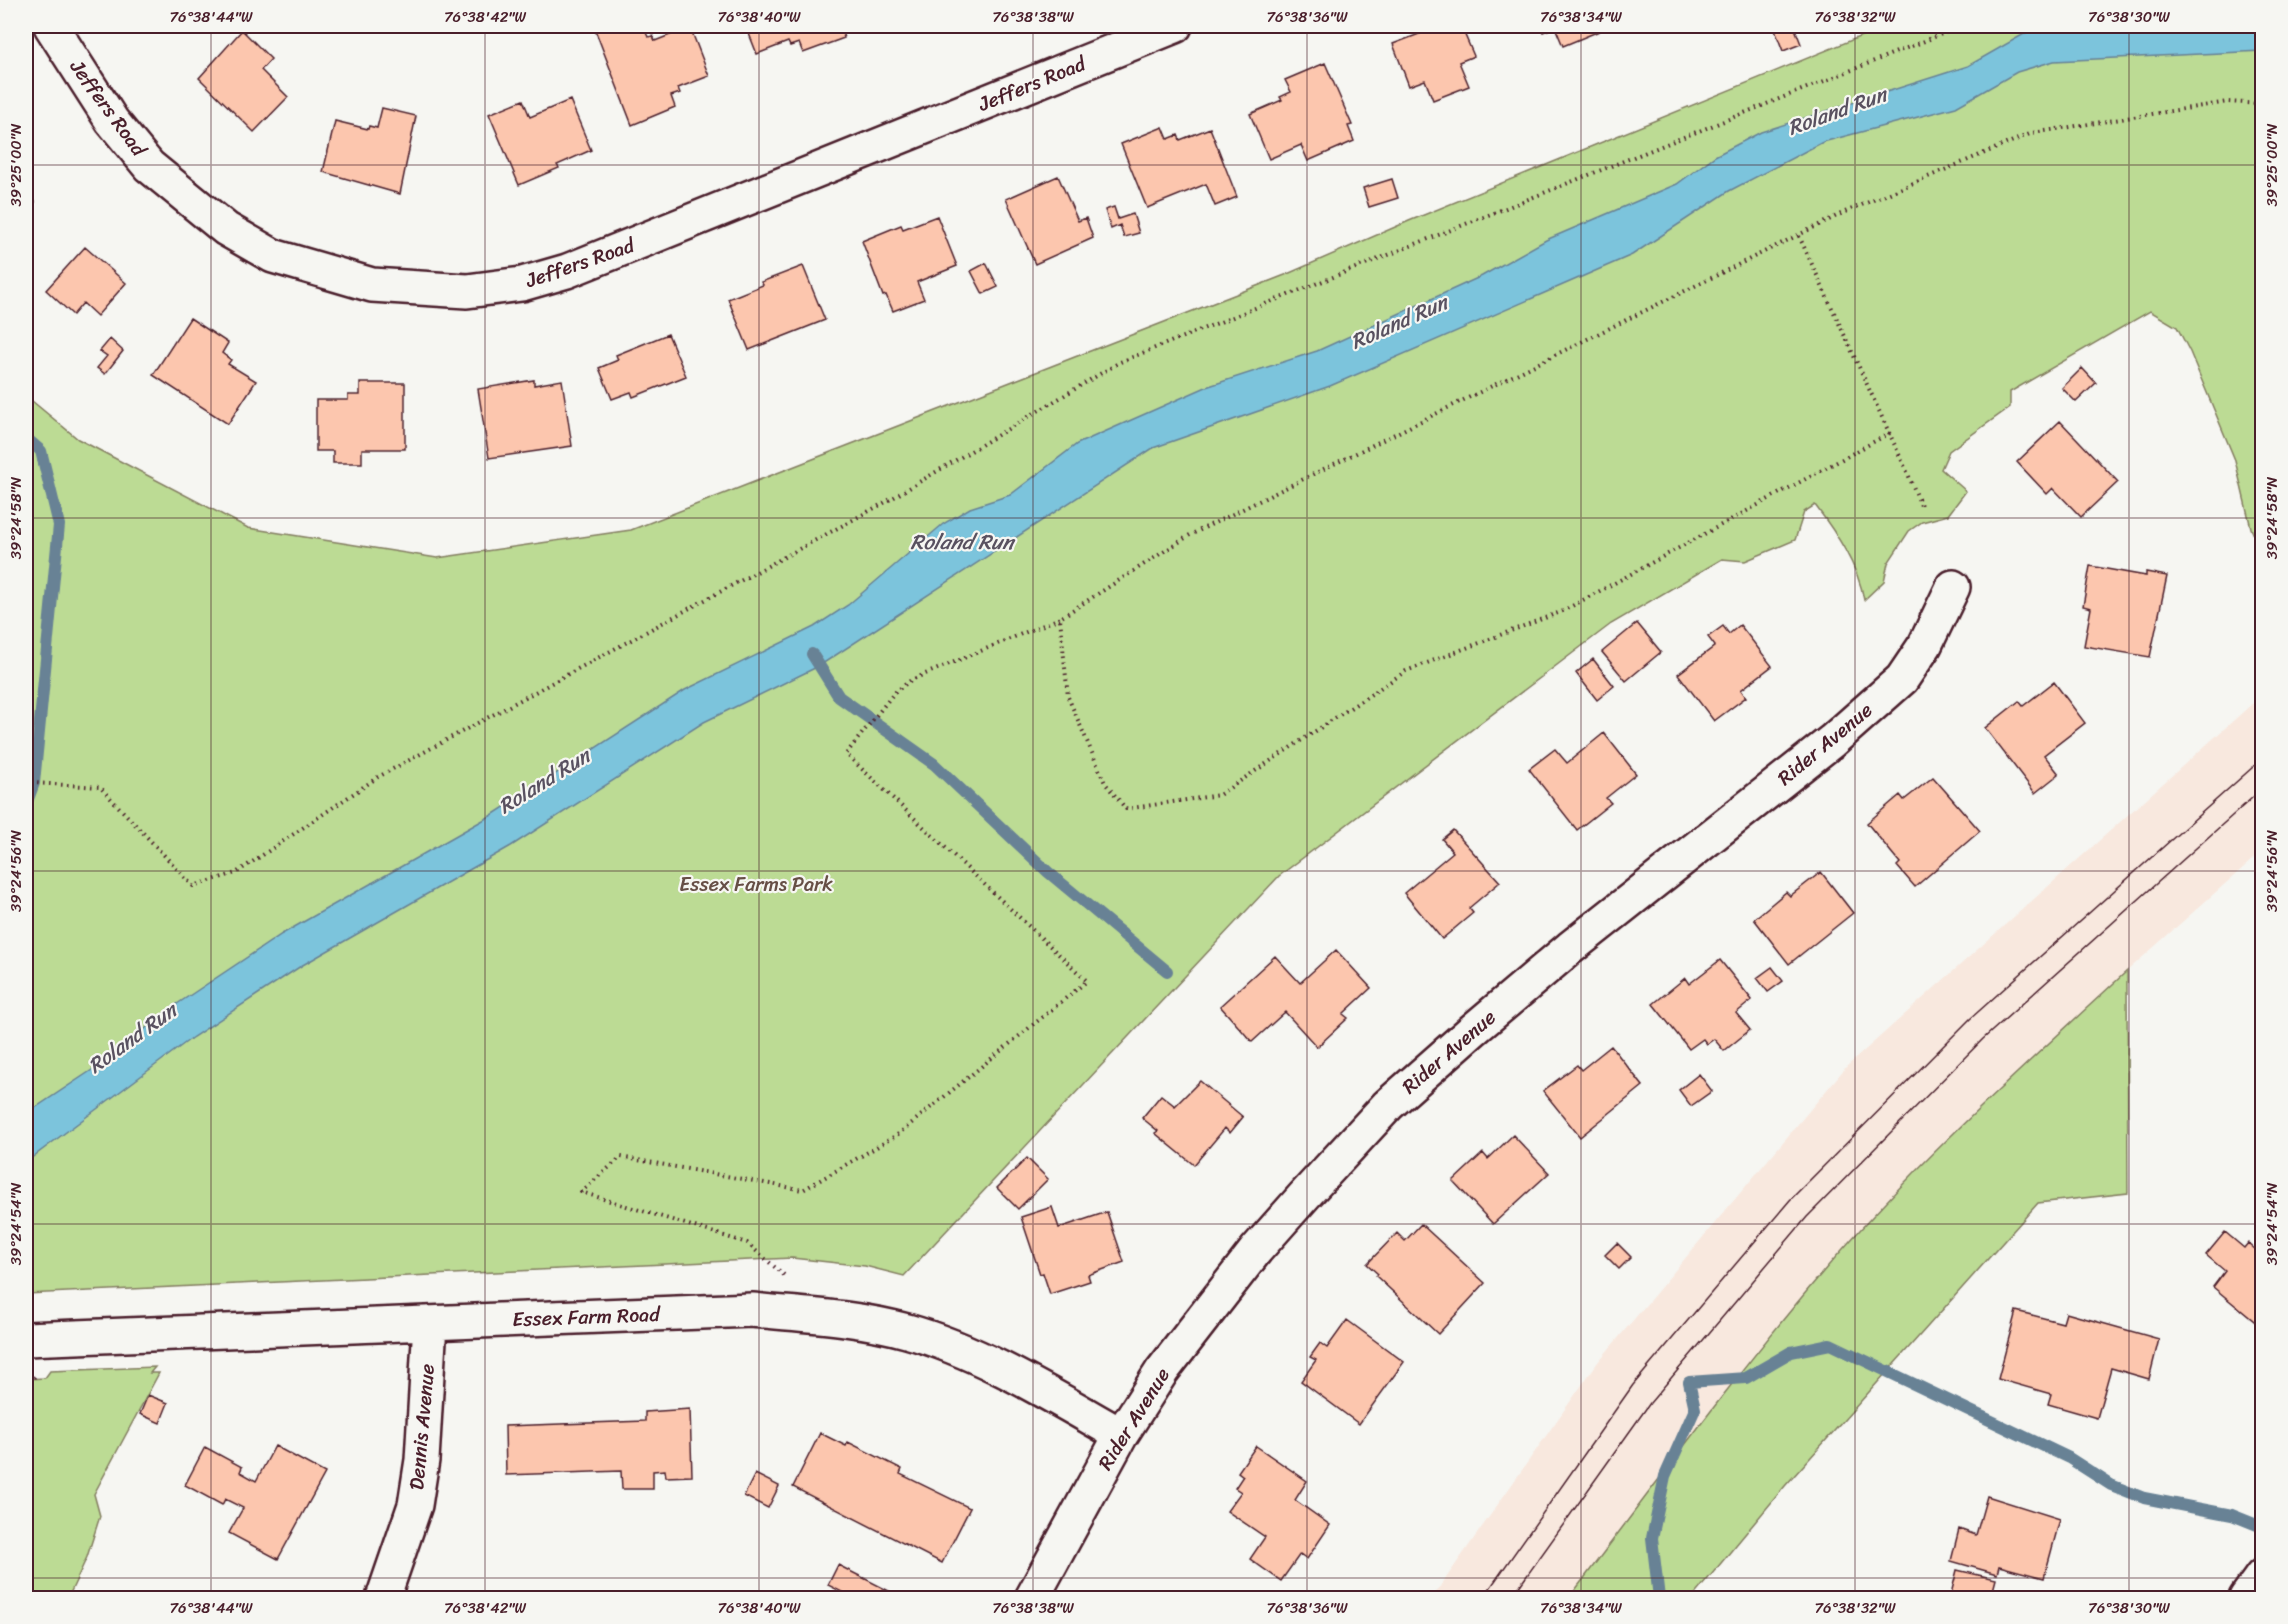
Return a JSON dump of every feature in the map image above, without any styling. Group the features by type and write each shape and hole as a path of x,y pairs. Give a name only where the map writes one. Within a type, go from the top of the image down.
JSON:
{"street":[{"name":"Jeffers Road","path":"51,26 112,121 150,166 226,229 273,256 372,285 467,291 522,284 567,271 1175,26"},
{"name":"Rider Avenue","path":"1032,1599 1121,1435 1162,1371 1256,1250 1388,1106 1570,948 1832,741 1902,679 1925,645 1953,587"},
{"name":"Essex Farm Road","path":"26,1339 752,1310 817,1316 906,1331 964,1352 1121,1435"},
{"name":"Dennis Avenue","path":"382,1599 401,1549 417,1493 422,1460 430,1323"},
{"path":"2246,1599 2262,1576"}],"path":[{"path":"26,779 34,783 100,787 193,886 236,873 378,777 884,503 1120,362 1962,26"},
{"path":"817,1316 784,1275 747,1243 581,1192 621,1157 803,1190 897,1135 1087,981 846,754 894,693 911,680 1060,618 1190,535 1845,212 2032,133 2228,102 2262,104"},
{"path":"1799,236 1922,508"},
{"path":"1060,618 1068,697 1105,783 1126,808 1219,795 1406,671 1563,611 1890,434"}],"shaded area":[{"path":"2262,695 2262,851 2127,971 1959,1128 1823,1272 1720,1399 1569,1598 1432,1598 1598,1362 1846,1067"}],"green space":[{"name":"Essex Farms Park","path":"1886,26 2262,26 2262,555 2251,528 2235,460 2190,352 2177,327 2150,311 2010,392 2010,407 1949,451 1941,469 1966,491 1948,515 1922,522 1909,531 1888,563 1884,581 1864,600 1851,562 1838,538 1815,505 1804,512 1795,540 1745,561 1722,559 1611,624 1279,876 904,1276 865,1266 792,1258 26,1294 26,396 78,439 248,528 437,558 631,530 1285,275 1409,221"},
{"path":"2127,971 2128,1193 2038,1203 1785,1486 1692,1598 1569,1598 1693,1434 1822,1273 1894,1193 1970,1117"},
{"path":"155,1367 150,1373 159,1373 94,1494 100,1516 87,1557 68,1598 26,1598 26,1379 45,1378 50,1371"}],"water":[{"name":"Roland Run","path":"2038,26 2262,26 2262,51 2054,61 2017,72 1956,107 1823,142 1729,191 1632,255 1330,386 1153,448 819,666 704,722 511,846 301,966 193,1037 26,1162 26,1114 101,1064 171,1008 282,934 492,815 685,690 814,627 848,605 943,524 970,508 1010,495 1077,444 1206,387 1317,351 1482,276 1546,240 1677,184 1715,156 1761,132 1968,66"}],"building":[{"path":"643,26 648,37 653,36 655,41 690,27 709,76 678,88 680,93 671,96 675,107 632,125 594,27"},
{"path":"746,26 840,26 844,38 803,53 799,43 790,46 788,42 757,54"},
{"path":"886,26 910,26 890,34"},
{"path":"1440,26 1446,26 1448,30 1461,26 1474,56 1459,62 1469,86 1433,100 1425,80 1409,86 1393,44"},
{"path":"1540,26 1609,27 1563,46 1555,27 1543,32"},
{"path":"1794,26 1801,44 1783,51 1775,30"},
{"path":"242,30 271,59 261,70 288,97 254,132 199,78"},
{"path":"1325,63 1352,125 1348,126 1354,141 1308,161 1301,145 1269,159 1250,114 1282,100 1280,97 1291,92 1285,80"},
{"path":"523,100 530,117 570,100 591,150 557,165 559,168 519,185 489,114"},
{"path":"382,108 416,116 400,194 323,172 335,121 368,129 369,126 377,128"},
{"path":"1163,127 1168,139 1178,135 1180,140 1210,128 1237,197 1215,206 1206,184 1147,208 1121,144"},
{"path":"1058,176 1078,221 1086,218 1093,238 1035,264 1006,199"},
{"path":"1392,179 1398,198 1369,207 1363,188"},
{"path":"26,187 35,202 26,208"},
{"path":"1114,207 1118,219 1133,214 1139,233 1124,237 1120,225 1111,229 1105,210"},
{"path":"937,216 957,266 917,282 924,299 893,311 886,295 883,296 862,241 901,225 903,229"},
{"path":"85,247 126,283 97,316 83,303 73,315 46,290"},
{"path":"986,263 998,287 983,294 971,271"},
{"path":"803,266 825,320 749,350 728,299 763,285 761,282"},
{"path":"190,318 228,343 222,353 231,360 228,364 256,381 228,424 153,375"},
{"path":"668,334 686,376 633,397 631,392 612,399 599,368 618,360 616,355"},
{"path":"110,339 123,351 105,374 97,368 107,356 100,351"},
{"path":"2082,368 2096,383 2076,402 2062,388"},
{"path":"534,380 534,385 562,380 572,446 489,458 478,389"},
{"path":"360,383 405,383 405,449 362,449 362,463 333,463 333,451 316,451 316,400 348,400 348,395 360,395"},
{"path":"2060,421 2118,482 2081,517 2053,488 2047,494 2017,462"},
{"path":"2090,566 2146,576 2146,572 2167,576 2150,657 2084,646 2091,608 2083,606"},
{"path":"1637,623 1661,652 1626,681 1602,652"},
{"path":"1740,625 1772,666 1741,690 1746,697 1714,721 1678,674 1715,646 1708,637 1723,626 1729,634"},
{"path":"1593,659 1614,686 1597,700 1576,673"},
{"path":"2054,682 2085,723 2044,755 2059,774 2035,793 1985,728 2019,701 2023,706"},
{"path":"1604,733 1636,774 1606,798 1611,803 1577,830 1529,769 1555,749 1567,763"},
{"path":"1933,777 1980,831 1915,887 1897,866 1900,863 1867,823 1900,795 1904,800"},
{"path":"1453,830 1500,882 1469,908 1473,913 1442,939 1404,893 1453,852 1442,839"},
{"path":"1821,872 1853,913 1789,964 1754,919 1786,892 1790,896"},
{"path":"1336,950 1371,988 1343,1014 1348,1018 1317,1047 1285,1012 1252,1042 1220,1006 1275,956 1300,983"},
{"path":"1720,960 1752,1000 1736,1013 1750,1030 1724,1051 1714,1039 1707,1044 1703,1039 1689,1049 1653,1004 1685,978 1689,984"},
{"path":"1772,967 1783,981 1768,992 1757,978"},
{"path":"1611,1046 1643,1086 1580,1137 1543,1091 1577,1065 1581,1070"},
{"path":"1699,1074 1712,1091 1691,1106 1679,1090"},
{"path":"1200,1081 1243,1117 1230,1133 1225,1128 1194,1165 1155,1133 1158,1131 1142,1118 1161,1095 1175,1106"},
{"path":"1513,1135 1549,1173 1493,1224 1453,1181 1483,1153 1488,1159"},
{"path":"1027,1158 1048,1179 1018,1209 997,1188"},
{"path":"1052,1207 1059,1228 1107,1212 1124,1262 1088,1275 1090,1281 1050,1294 1043,1273 1040,1274 1021,1217"},
{"path":"1421,1224 1485,1283 1438,1334 1376,1276 1378,1274 1367,1264 1397,1233 1405,1241"},
{"path":"2225,1232 2244,1248 2248,1243 2256,1250 2262,1242 2262,1320 2259,1325 2213,1287 2225,1271 2206,1255"},
{"path":"1617,1243 1631,1257 1619,1269 1605,1255"},
{"path":"2016,1311 2063,1323 2066,1313 2159,1339 2149,1379 2111,1368 2097,1418 2048,1404 2051,1394 1998,1379"},
{"path":"1347,1320 1404,1362 1359,1424 1301,1381 1316,1360 1310,1357 1320,1343 1327,1348"},
{"path":"148,1395 168,1403 160,1423 140,1414"},
{"path":"690,1409 692,1476 666,1477 665,1470 653,1471 653,1489 622,1489 621,1471 506,1475 505,1426 645,1421 645,1412"},
{"path":"820,1433 846,1446 848,1442 902,1469 900,1474 970,1508 942,1563 793,1487"},
{"path":"275,1446 325,1473 278,1559 229,1533 243,1508 225,1499 222,1505 185,1485 205,1447 242,1467 240,1472 256,1481"},
{"path":"1256,1446 1307,1481 1295,1500 1330,1525 1307,1559 1300,1554 1281,1581 1250,1559 1265,1537 1227,1511 1241,1492 1235,1488 1243,1476 1238,1472"},
{"path":"755,1474 779,1486 768,1508 744,1496"},
{"path":"1987,1496 2060,1519 2044,1578 1999,1566 1997,1574 1951,1561 1959,1529 1976,1535"},
{"path":"838,1565 895,1594 893,1598 839,1598 842,1592 828,1585"},
{"path":"1957,1570 1996,1579 1991,1598 1950,1598"}],"waterway":[{"path":"26,438 41,451 59,525 34,783 26,804"},
{"path":"812,654 839,697 934,764 1048,872 1167,971"},
{"path":"1659,1598 1652,1538 1665,1476 1695,1409 1689,1382 1746,1378 1791,1352 1830,1344 2069,1458 2111,1485 2144,1498 2232,1515 2262,1527"}],"tram line":[{"path":"1483,1598 1633,1385 1790,1200 1970,1019 2262,759"},
{"path":"1511,1598 1650,1403 1807,1217 1983,1039 2262,789"}]}
